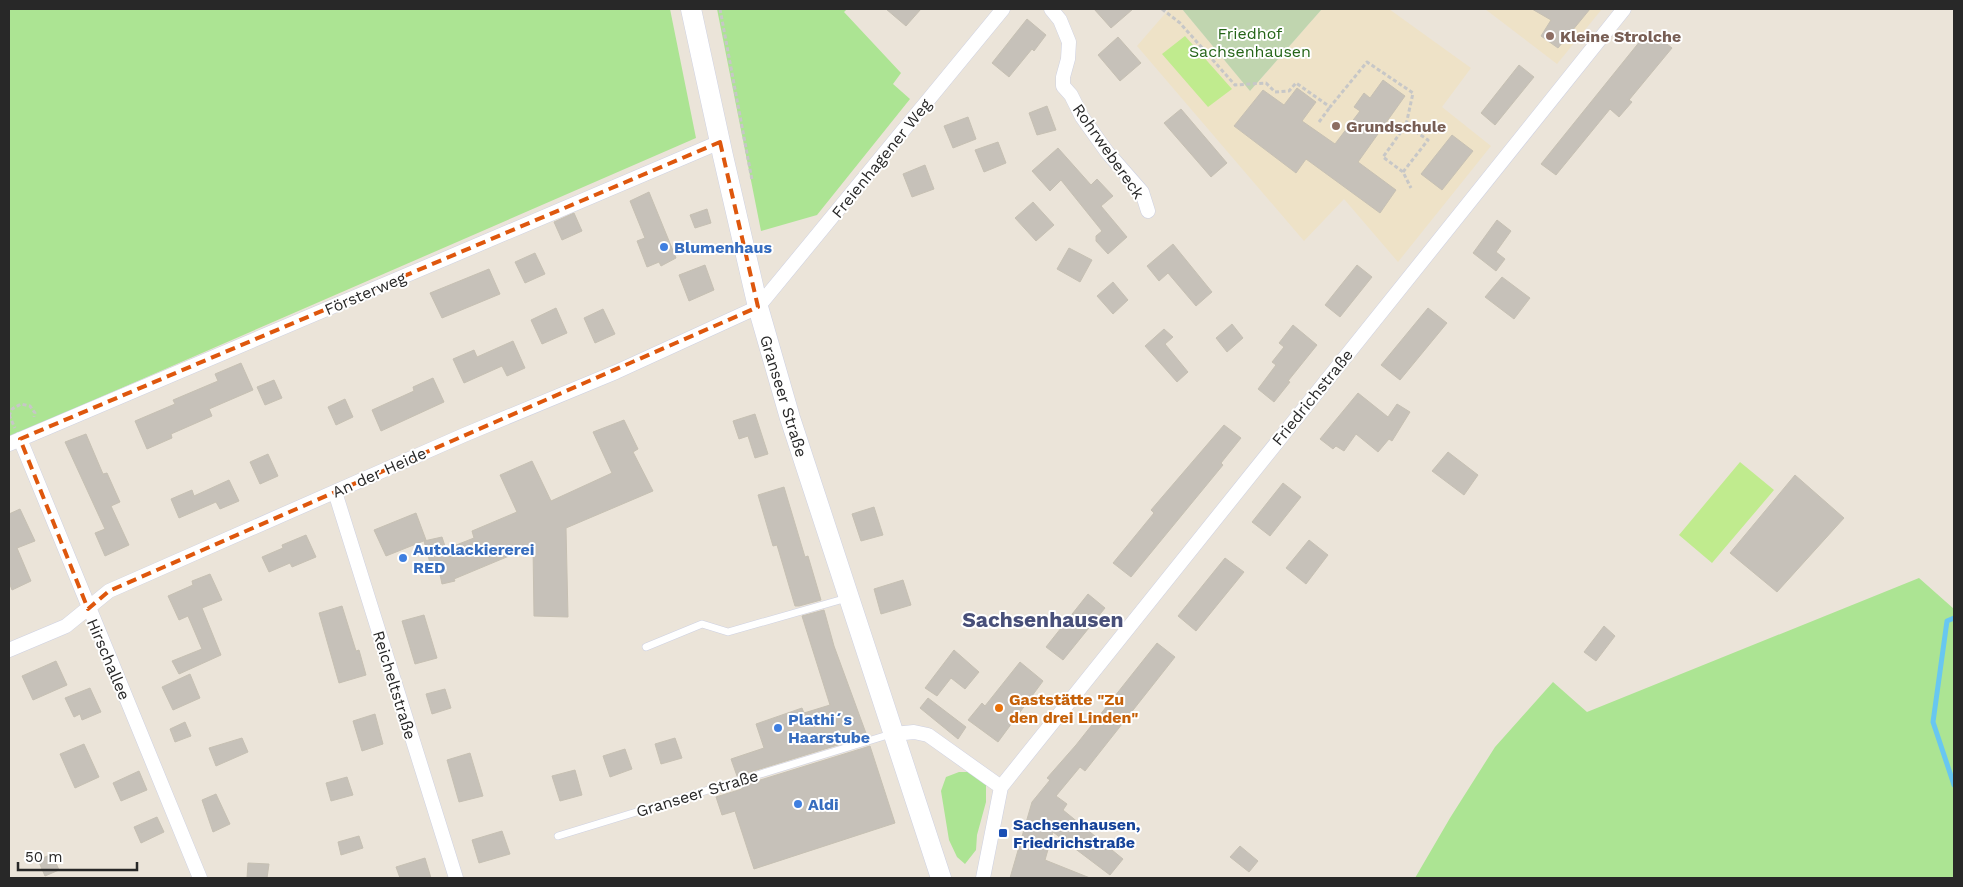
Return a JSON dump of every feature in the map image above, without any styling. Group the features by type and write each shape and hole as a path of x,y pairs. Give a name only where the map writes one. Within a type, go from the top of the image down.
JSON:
{"main road":[{"name":"Granseer Straße","path":"691,9 758,307 790,418 941,878"}],"street":[{"name":"Freienhagener Weg","path":"758,307 1004,9"},
{"name":"Rohrwebereck","path":"1051,9 1060,20 1069,42 1063,86 1071,95 1082,117 1107,152 1142,192 1148,211"},
{"name":"Friedrichstraße","path":"983,878 1001,787 1252,471 1436,245 1624,9"},
{"name":"Försterweg","path":"14,441 720,142"},
{"name":"An der Heide","path":"9,650 66,626 109,591 616,372 758,307"},
{"name":"Hirschallee","path":"14,441 88,609 200,878"},
{"name":"Reicheltstraße","path":"335,492 456,878"},
{"path":"894,734 914,732 928,735 1001,787"}],"lane":[{"path":"646,648 702,624 728,632 849,597"},
{"name":"Granseer Straße","path":"558,836 894,734"}],"path":[{"path":"720,9 752,180"},
{"path":"1162,9 1180,22 1235,84 1266,84 1275,92 1289,91 1296,83 1330,107"},
{"path":"1319,122 1367,62 1413,93 1406,125 1383,157 1403,172 1411,188"},
{"path":"1403,172 1428,140 1406,125"},
{"path":"9,416 12,409 21,404 30,406 35,413 34,423 14,441"}],"highlighted area":[{"path":"720,142 758,307 109,591 88,609 20,439"}],"shaded area":[{"name":"Grundschule","path":"1169,9 1182,9 1250,91 1322,9 1389,9 1471,68 1442,107 1491,146 1398,262 1344,199 1304,241 1137,46"},
{"name":"Kleine Strolche","path":"1485,9 1602,9 1557,64"}],"green space":[{"path":"9,9 670,9 696,138 9,437"},
{"path":"717,9 847,9 844,12 901,73 893,84 910,99 817,215 761,231"},
{"name":"Friedhof Sachsenhausen","path":"1182,9 1322,9 1250,91"},
{"path":"1185,36 1232,89 1208,107 1162,54"},
{"path":"1740,462 1774,490 1712,563 1679,535"},
{"path":"1919,578 1954,609 1954,878 1415,878 1495,747 1553,682 1587,712"},
{"path":"959,772 968,772 986,785 986,802 977,835 976,850 965,864 957,857 949,840 941,791 946,777"}],"building":[{"path":"886,9 921,9 906,26"},
{"path":"1094,9 1133,9 1111,28"},
{"path":"1532,9 1590,9 1558,48 1541,36 1551,20"},
{"path":"1027,19 1046,35 1034,51 1032,49 1009,77 992,63"},
{"path":"1649,30 1672,48 1629,100 1632,102 1619,117 1610,109 1556,175 1541,164"},
{"path":"1118,37 1141,63 1120,81 1098,55"},
{"path":"1519,65 1534,77 1495,125 1481,113"},
{"path":"1383,80 1405,96 1358,162 1396,190 1380,213 1306,159 1296,173 1234,126 1263,90 1284,105 1297,88 1316,102 1302,121 1335,144 1360,111 1354,107 1364,93 1370,98"},
{"path":"1047,106 1056,130 1037,135 1029,113"},
{"path":"1181,109 1227,163 1211,177 1164,123"},
{"path":"968,117 976,139 953,148 944,126"},
{"path":"1452,135 1473,151 1442,190 1421,174"},
{"path":"998,142 1006,163 984,172 975,150"},
{"path":"1058,148 1091,185 1097,179 1113,196 1101,206 1127,237 1108,254 1096,241 1096,236 1102,231 1061,180 1050,191 1032,171"},
{"path":"925,165 934,189 912,197 903,174"},
{"path":"649,192 676,258 661,266 659,262 647,267 637,241 645,238 630,201"},
{"path":"1033,202 1054,225 1036,241 1015,218"},
{"path":"707,209 711,223 695,228 690,215"},
{"path":"574,213 582,231 562,240 554,222"},
{"path":"1497,220 1511,231 1496,252 1505,259 1496,271 1473,253"},
{"path":"1173,244 1212,292 1196,306 1168,273 1159,281 1147,266"},
{"path":"1069,248 1092,260 1080,282 1057,269"},
{"path":"535,253 545,274 525,283 515,262"},
{"path":"705,265 714,290 689,301 679,275"},
{"path":"1357,265 1372,277 1340,317 1325,305"},
{"path":"489,269 500,294 442,318 430,293"},
{"path":"1502,277 1530,298 1514,319 1485,297"},
{"path":"1113,282 1128,300 1113,314 1097,296"},
{"path":"556,308 567,333 542,344 531,320"},
{"path":"1428,308 1447,323 1400,380 1381,365"},
{"path":"603,309 615,334 595,343 584,318"},
{"path":"1232,324 1243,338 1227,352 1216,338"},
{"path":"1293,325 1317,345 1274,402 1258,389 1276,365 1272,362 1284,347 1279,343"},
{"path":"1164,329 1173,337 1165,344 1188,372 1177,382 1145,346"},
{"path":"513,341 525,368 507,376 502,366 464,383 453,359 474,350 477,357"},
{"path":"241,363 253,390 209,409 212,416 171,434 172,438 147,449 135,421 175,404 173,400 218,381 215,374"},
{"path":"433,378 444,402 381,431 372,410 414,391 413,387"},
{"path":"274,380 282,398 265,405 257,387"},
{"path":"1358,393 1388,417 1397,404 1410,412 1392,441 1389,439 1378,452 1356,434 1344,451 1336,446 1333,449 1320,439"},
{"path":"345,399 353,417 336,425 328,407"},
{"path":"755,414 768,454 755,458 748,436 739,439 733,421"},
{"path":"624,420 638,449 633,452 653,491 566,528 568,617 534,616 533,546 454,579 455,581 442,584 437,561 430,563 424,541 442,537 446,549 474,538 472,531 517,512 500,475 532,461 551,501 612,473 593,432"},
{"path":"1224,425 1241,438 1221,463 1223,465 1131,577 1113,563 1154,513 1151,510"},
{"path":"86,434 103,474 107,473 120,502 111,506 129,545 105,556 95,533 105,529 65,442"},
{"path":"1448,452 1478,475 1464,495 1432,471"},
{"path":"268,454 278,476 260,484 250,462"},
{"path":"1795,475 1844,518 1777,592 1730,553"},
{"path":"229,480 239,501 220,509 216,502 179,518 171,499 192,490 194,496"},
{"path":"1283,483 1301,497 1270,536 1252,522"},
{"path":"784,487 805,557 808,556 821,600 799,606 795,606 777,545 773,546 758,495"},
{"path":"874,507 883,535 861,541 852,514"},
{"path":"20,509 35,541 17,548 31,581 12,590 9,582 9,514"},
{"path":"416,513 426,540 386,556 374,530"},
{"path":"306,535 316,557 292,567 290,563 269,572 262,557 283,548 282,545"},
{"path":"1309,540 1328,555 1306,584 1286,568"},
{"path":"1225,558 1244,572 1196,631 1178,616"},
{"path":"210,574 222,600 202,608 221,655 179,674 172,661 202,649 188,616 179,620 168,596 193,585 192,581"},
{"path":"903,580 911,605 881,614 874,589"},
{"path":"1088,594 1105,608 1063,660 1046,647"},
{"path":"342,606 356,651 359,650 366,675 339,683 319,613"},
{"path":"824,610 834,646 867,736 737,776 731,759 764,748 756,724 802,708 804,713 830,705 802,616"},
{"path":"424,615 437,658 415,664 402,621"},
{"path":"1604,626 1615,636 1596,661 1584,652"},
{"path":"1157,643 1175,657 1085,771 1080,767 1056,796 1067,804 1063,810 1123,859 1110,875 1053,832 1045,860 1090,878 1010,878 1032,802 1050,780 1047,778 1076,745"},
{"path":"954,650 979,672 965,689 951,678 937,696 925,688"},
{"path":"56,661 67,685 33,700 22,676"},
{"path":"1020,662 1043,681 998,742 968,720 982,703 985,706"},
{"path":"190,674 200,698 173,710 162,687"},
{"path":"90,688 101,712 82,720 80,714 74,717 65,698"},
{"path":"445,689 451,708 432,714 426,694"},
{"path":"928,698 966,727 958,739 920,708"},
{"path":"375,714 383,744 362,751 353,721"},
{"path":"185,722 191,736 175,742 170,729"},
{"path":"242,738 248,752 216,766 209,748"},
{"path":"675,738 682,758 661,764 655,744"},
{"path":"84,744 99,777 75,788 60,754"},
{"name":"Aldi","path":"870,746 895,823 754,869 735,811 722,815 716,797 742,789 741,786"},
{"path":"625,749 632,769 610,777 603,756"},
{"path":"470,753 483,796 459,802 447,760"},
{"path":"575,770 582,795 560,801 552,776"},
{"path":"139,771 147,790 121,801 113,783"},
{"path":"347,777 353,795 331,801 326,783"},
{"path":"216,794 230,824 213,832 202,800"},
{"path":"157,817 164,832 141,843 134,827"},
{"path":"502,831 510,854 479,863 472,840"},
{"path":"359,836 363,848 341,855 338,842"},
{"path":"1240,846 1258,861 1249,872 1230,857"},
{"path":"52,854 59,870 45,876 38,860"},
{"path":"425,858 431,878 400,878 396,867"},
{"path":"248,863 269,864 267,878 247,878"}],"waterway":[{"path":"1954,618 1947,621 1933,722 1954,785"}],"place":[{"name":"Kleine Strolche","path":"1550,36"},
{"name":"Grundschule","path":"1336,126"},
{"name":"Blumenhaus","path":"664,247"},
{"name":"Autolackiererei RED","path":"403,558"},
{"name":"Gaststätte \"Zu den drei Linden\"","path":"999,708"},
{"name":"Plathi´s Haarstube","path":"778,728"},
{"name":"Aldi","path":"798,804"},
{"name":"Sachsenhausen, Friedrichstraße","path":"1003,833"}],"district":[{"name":"Sachsenhausen","path":"1043,620"}]}
